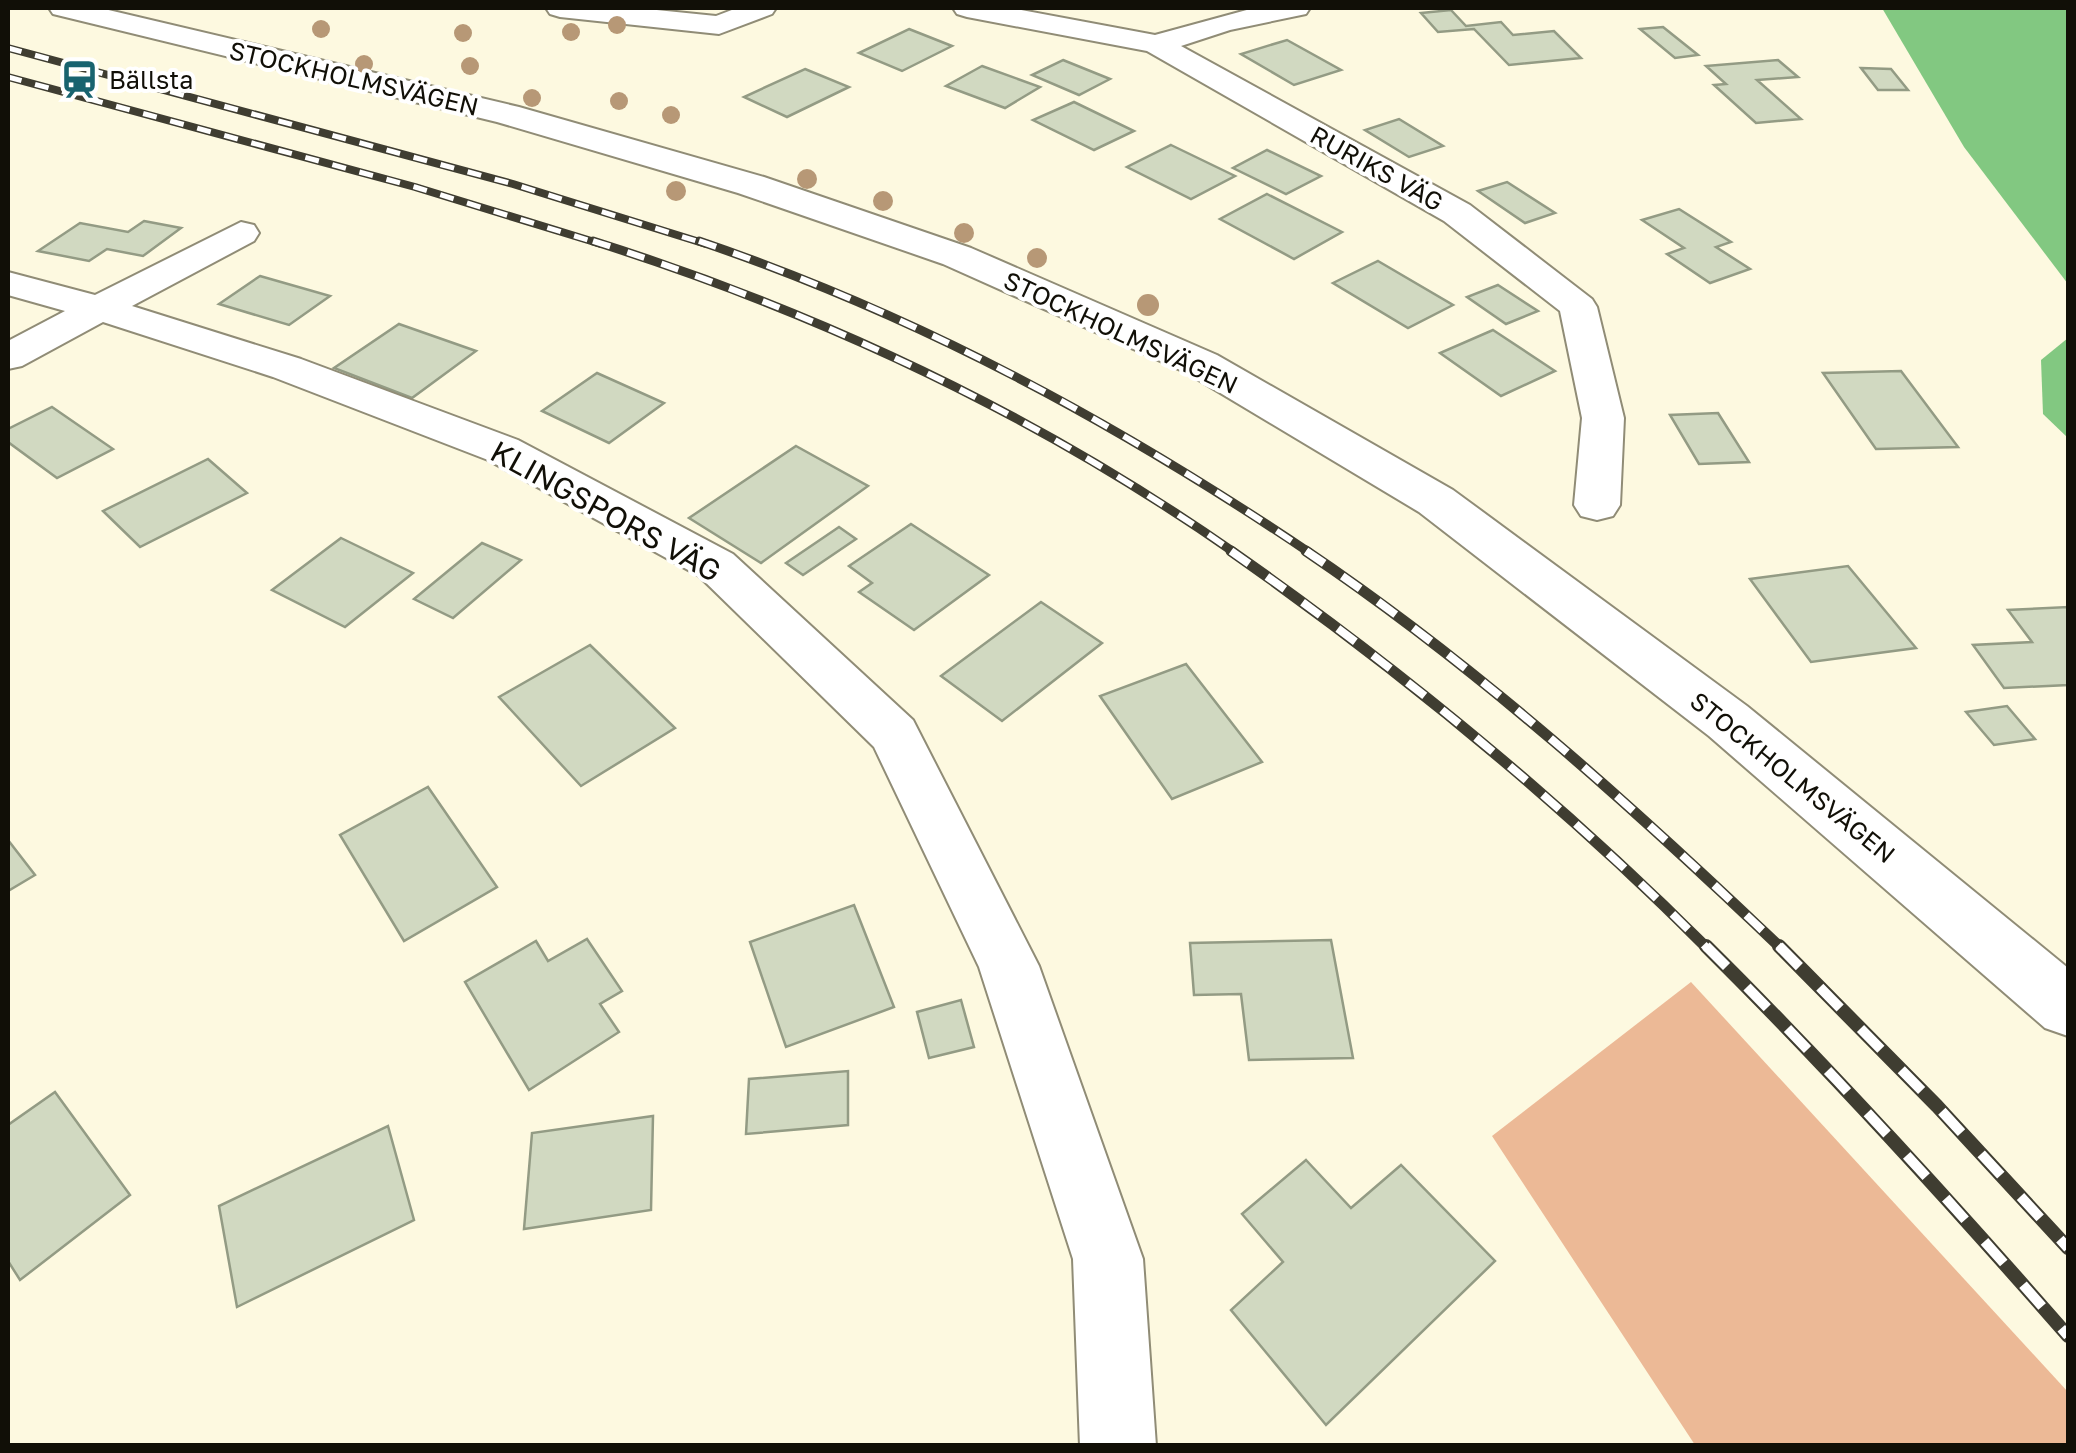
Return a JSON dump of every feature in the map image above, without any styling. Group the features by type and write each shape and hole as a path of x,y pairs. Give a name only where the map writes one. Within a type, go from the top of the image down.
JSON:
{"main road":[{"name":"STOCKHOLMSVÄGEN","path":"64,8 506,114 751,185 957,256 1202,364 1436,501 1728,721 2068,1007"}],"street":[{"path":"560,8 719,25 762,8"},
{"name":"RURIKS VÄG","path":"967,8 1156,44 1458,213 1578,307 1603,418 1597,505"},
{"path":"1156,44 1224,22 1296,8"},
{"path":"8,358 241,233"},
{"name":"KLINGSPORS VÄG","path":"8,283 305,375 504,450 716,565 894,734 1010,966 1108,1260 1118,1446"}],"shaded area":[{"path":"1882,8 2068,8 2068,284 1964,147"},
{"path":"2068,338 2068,438 2043,414 2041,360"},
{"path":"1691,982 2068,1392 2068,1445 1695,1445 1492,1136"}],"building":[{"path":"1451,10 1466,26 1501,22 1513,35 1554,31 1581,58 1509,65 1474,29 1438,32 1421,13"},
{"path":"1663,27 1698,55 1675,58 1640,29"},
{"path":"909,29 952,46 902,71 859,53"},
{"path":"1287,40 1341,70 1294,85 1241,54"},
{"path":"1063,60 1110,79 1079,95 1032,75"},
{"path":"1778,60 1798,77 1757,80 1801,119 1756,123 1714,85 1726,84 1706,66"},
{"path":"982,66 1040,87 1005,108 946,86"},
{"path":"1861,68 1891,69 1908,90 1878,90"},
{"path":"805,69 849,87 787,117 744,97"},
{"path":"1074,102 1134,131 1094,150 1033,120"},
{"path":"1399,119 1443,146 1409,157 1365,130"},
{"path":"1171,145 1235,176 1191,199 1127,167"},
{"path":"1267,150 1321,176 1286,194 1233,168"},
{"path":"1507,182 1555,213 1525,223 1478,191"},
{"path":"1267,194 1342,232 1294,259 1220,219"},
{"path":"1679,209 1731,242 1716,247 1750,269 1710,283 1667,254 1684,248 1642,220"},
{"path":"144,221 181,228 143,256 107,249 89,261 38,251 80,223 128,232"},
{"path":"1378,261 1453,305 1408,328 1333,283"},
{"path":"260,276 330,296 289,325 219,304"},
{"path":"1498,285 1538,311 1506,324 1467,297"},
{"path":"399,324 476,351 412,398 334,368"},
{"path":"1493,330 1555,371 1501,396 1440,353"},
{"path":"1901,371 1958,447 1876,449 1823,373"},
{"path":"597,373 664,403 609,443 542,411"},
{"path":"52,407 113,449 57,478 8,442 8,429"},
{"path":"1718,413 1749,462 1699,464 1670,415"},
{"path":"796,446 868,486 761,563 689,518"},
{"path":"208,459 247,493 140,547 103,511"},
{"path":"911,524 989,575 914,630 859,592 872,583 849,566"},
{"path":"839,527 856,539 803,575 786,563"},
{"path":"341,538 413,573 345,627 272,590"},
{"path":"482,543 521,560 453,618 414,599"},
{"path":"1848,566 1916,648 1811,662 1750,579"},
{"path":"1041,602 1102,643 1002,721 941,676"},
{"path":"2068,607 2068,685 2004,688 1973,645 2032,642 2008,610"},
{"path":"590,645 675,728 581,786 499,697"},
{"path":"1186,664 1262,762 1172,799 1100,696"},
{"path":"2007,706 2035,739 1994,745 1966,712"},
{"path":"428,787 497,887 404,941 340,835"},
{"path":"8,840 35,875 8,891"},
{"path":"854,905 894,1007 786,1047 750,942"},
{"path":"587,939 622,991 600,1004 619,1032 529,1090 465,982 536,941 548,961"},
{"path":"1331,940 1353,1058 1249,1060 1241,994 1194,995 1190,943"},
{"path":"961,1000 974,1047 929,1058 917,1012"},
{"path":"848,1071 848,1125 746,1134 749,1079"},
{"path":"55,1092 130,1195 20,1280 8,1261 8,1125"},
{"path":"653,1116 651,1210 524,1229 532,1133"},
{"path":"388,1126 414,1220 237,1307 219,1206"},
{"path":"1306,1160 1351,1208 1401,1165 1495,1261 1326,1425 1231,1310 1283,1262 1242,1214"}],"railway":[{"path":"8,48 513,184 706,244"},
{"path":"8,77 415,187 601,244"},
{"path":"593,241 762,301 926,373 1084,457 1235,553"},
{"path":"699,241 861,303 1015,376 1164,460 1310,553"},
{"path":"1231,551 1357,643 1478,740 1595,842 1708,949"},
{"path":"1306,551 1493,690 1669,843 1781,949"},
{"path":"1706,946 1890,1138 2068,1336"},
{"path":"1781,949 1937,1106 2068,1248"}],"place":[{"name":"Bällsta","path":"79,79"}]}
